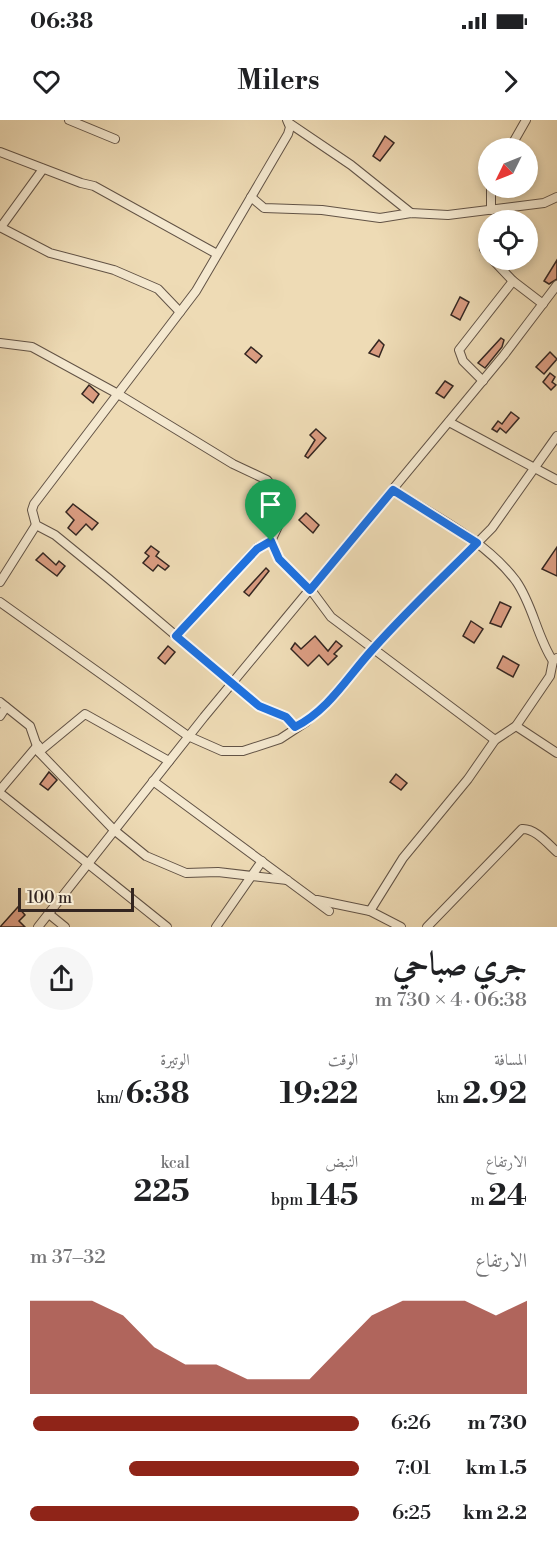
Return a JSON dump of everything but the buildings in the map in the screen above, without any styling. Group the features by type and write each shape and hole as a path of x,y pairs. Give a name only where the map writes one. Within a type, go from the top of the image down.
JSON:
{"street":[{"path":"69,120 115,140"},
{"path":"516,138 526,120"},
{"path":"288,122 288,134 180,312 34,504 32,510 36,525 64,543 259,706 286,717 295,727"},
{"path":"288,122 351,165 411,213"},
{"path":"0,152 43,170 94,186 217,254"},
{"path":"43,170 0,227 50,253 114,270 158,289 180,312"},
{"path":"251,197 264,208 322,210 380,218 411,213 448,215 478,212"},
{"path":"491,198 491,210 544,203 557,197"},
{"path":"503,270 543,304"},
{"path":"483,381 463,361 459,350 513,281"},
{"path":"38,927 188,736 483,381 556,287"},
{"path":"0,344 32,347 118,394 233,464 267,480 288,505 271,541 257,549 176,636"},
{"path":"449,422 557,480"},
{"path":"0,602 188,736 222,751 243,751 280,739 327,703 373,648 492,528 557,436"},
{"path":"370,911 404,858 468,779 495,740 516,726 550,676 555,659 545,648 540,629 516,581 477,543 393,490"},
{"path":"0,582 36,525"},
{"path":"271,541 279,559 310,590 331,617 495,740"},
{"path":"0,716 3,704 30,726 39,749 114,830 146,856 186,873 218,872 287,880"},
{"path":"167,927 87,865 0,791 39,749 85,714 169,761"},
{"path":"516,726 557,753"},
{"path":"153,781 329,911"},
{"path":"427,927 522,829 527,828 557,852"},
{"path":"216,927 262,861"},
{"path":"314,899 370,911 393,927"},
{"path":"49,914 64,927"},
{"path":"385,921 401,927"}],"route":[{"path":"393,490 477,543 373,648 327,703 306,722 295,727 286,717 259,706 176,636 257,549 271,541 279,559 310,590 393,490"}]}
